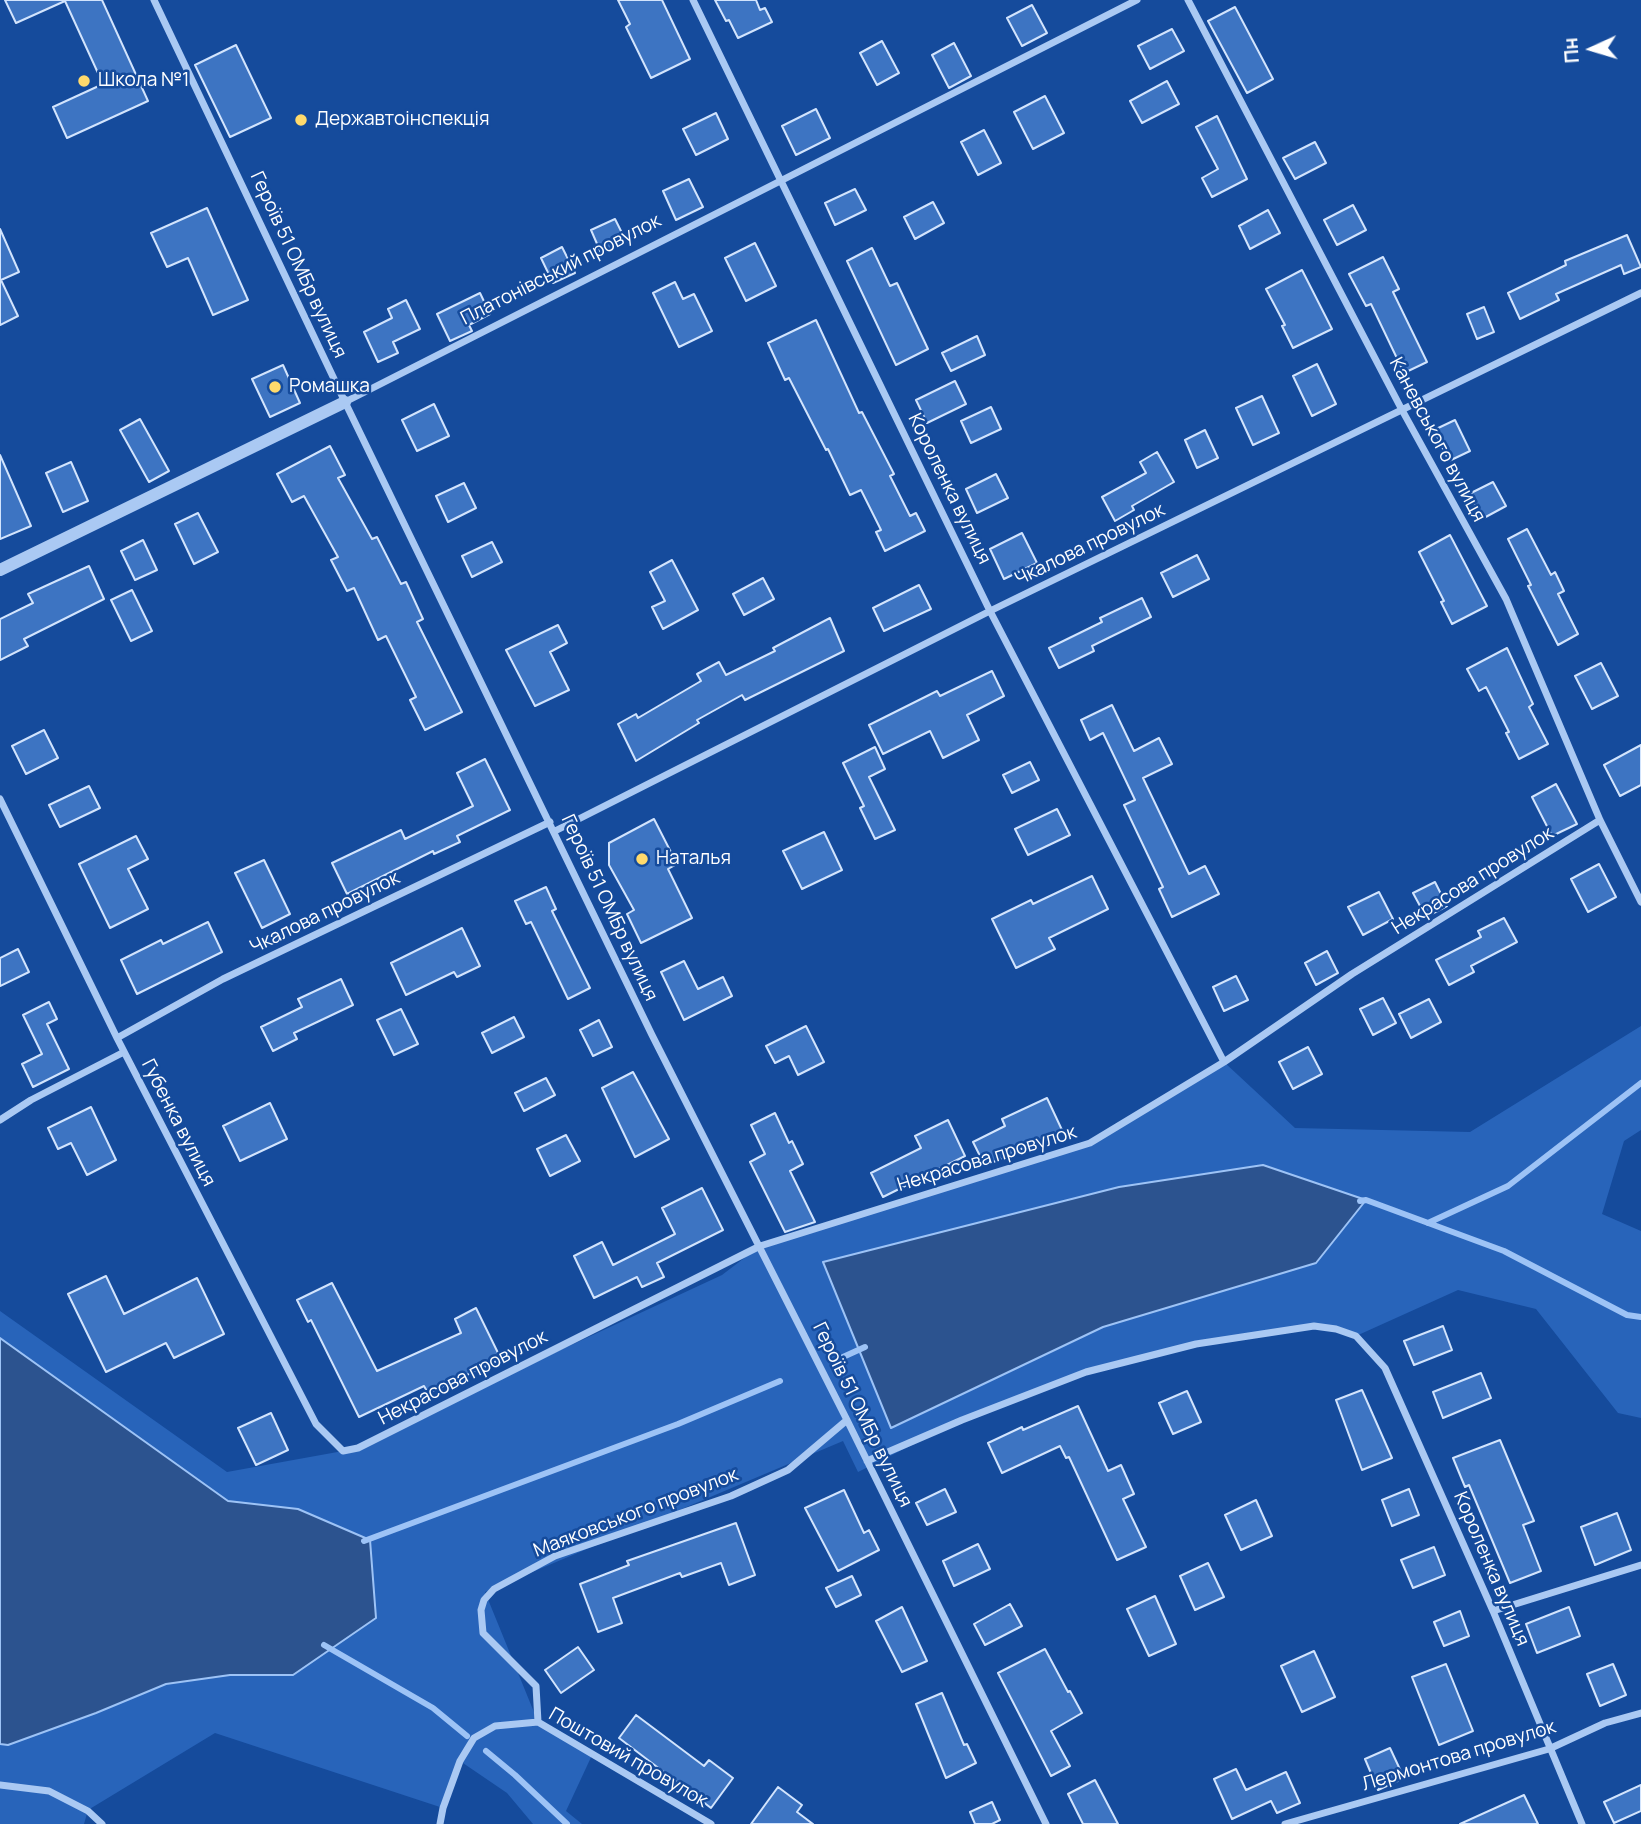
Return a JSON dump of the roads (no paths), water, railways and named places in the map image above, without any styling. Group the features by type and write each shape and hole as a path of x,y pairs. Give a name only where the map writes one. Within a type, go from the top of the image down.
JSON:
{"street":[{"name":"Героїв 51 ОМБр вулиця","path":"154,0 345,402 652,1035 847,1420 1045,1822"},
{"name":"Короленка вулиця","path":"694,0 990,611 1224,1062"},
{"name":"Платонівський провулок","path":"0,570 345,402 1137,0"},
{"name":"Каневського вулиця","path":"1188,0 1402,411 1506,599 1600,820 1641,902"},
{"name":"Чкалова провулок","path":"555,831 990,611 1641,293"},
{"name":"Губенка вулиця","path":"0,799 124,1052 316,1424 343,1451"},
{"name":"Некрасова провулок","path":"343,1451 358,1448 760,1247 1090,1143 1224,1062 1352,974 1600,820"},
{"name":"Чкалова провулок","path":"117,1038 223,979 550,821"},
{"path":"0,1120 31,1100 124,1052"},
{"name":"Короленка вулиця","path":"867,1461 962,1420 1086,1372 1196,1344 1314,1326 1336,1329 1356,1336 1385,1368 1493,1611 1582,1824"},
{"name":"Маяковського провулок","path":"538,1722 536,1686 483,1633 481,1610 484,1600 495,1589 555,1556 732,1496 788,1470 847,1420"},
{"path":"1493,1611 1641,1564"},
{"name":"Лермонтова провулок","path":"1284,1824 1549,1749 1605,1723 1641,1713"},
{"name":"Поштовий провулок","path":"440,1824 460,1761 474,1738 495,1726 538,1722 711,1824"},
{"path":"0,1785 49,1791 88,1811 102,1824"},
{"path":"1033,1824 1045,1822"}],"waterway":[{"path":"1428,1223 1508,1186 1641,1083"},
{"path":"1360,1201 1366,1200 1504,1251 1627,1315 1641,1317"},
{"path":"843,1357 865,1347"},
{"path":"364,1541 678,1424 780,1381"},
{"path":"324,1645 433,1708 467,1736"},
{"path":"486,1751 567,1824"}],"place":[{"name":"Школа №1","path":"84,81"},
{"name":"Державтоінспекція","path":"301,120"},
{"name":"Ромашка","path":"275,387"},
{"name":"Наталья","path":"642,859"}]}
